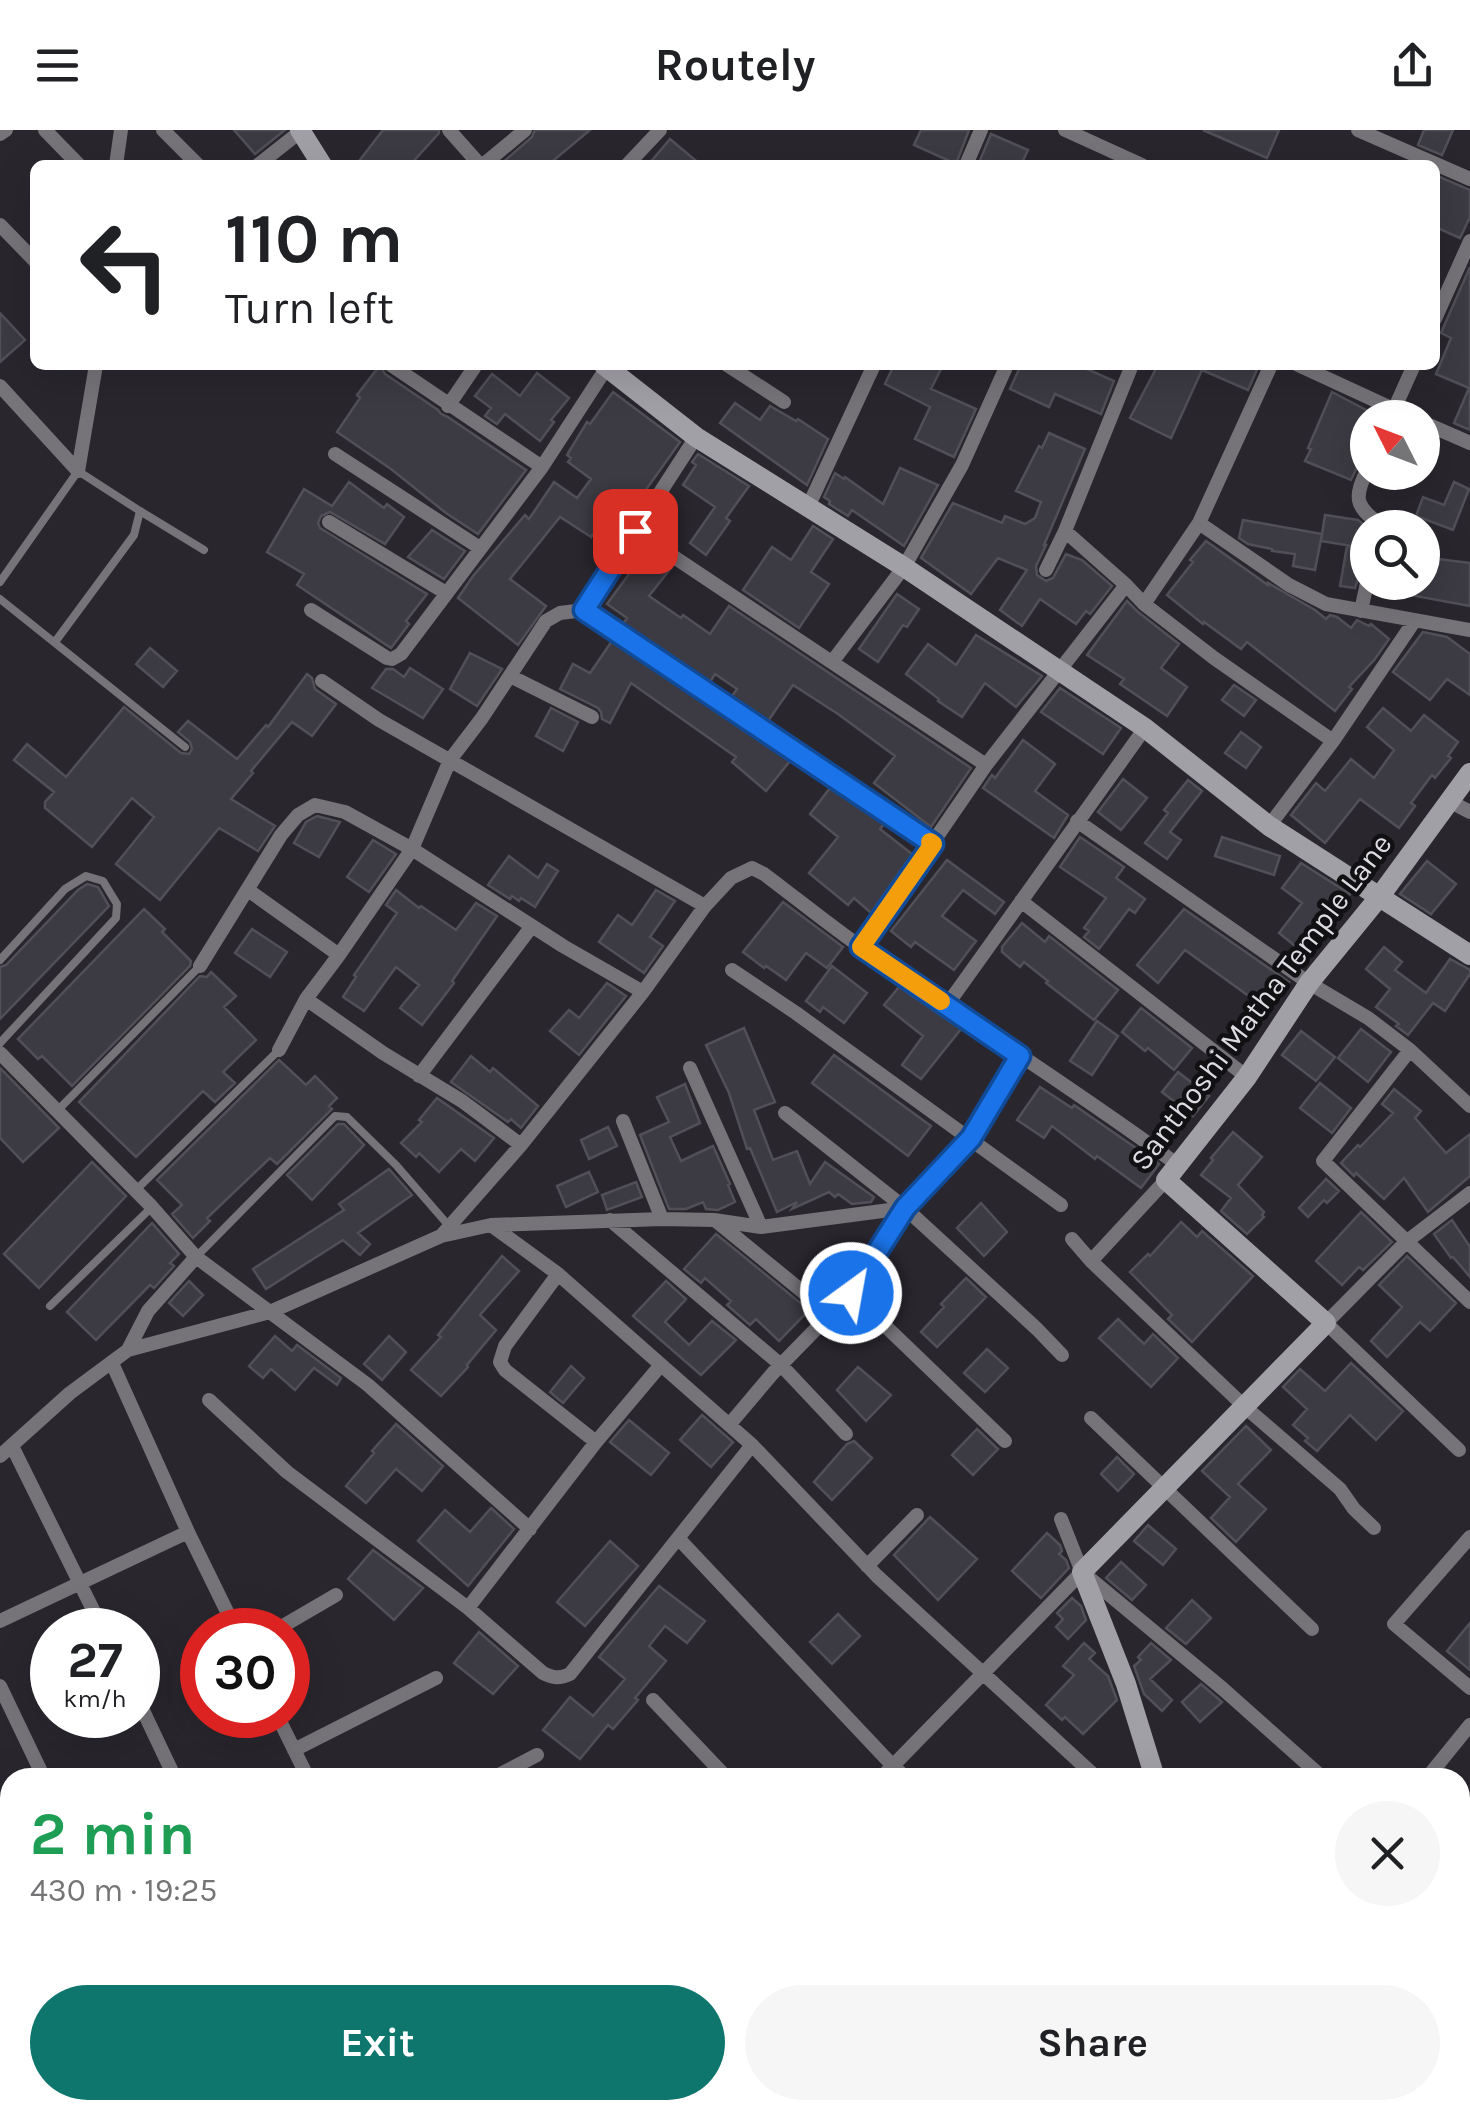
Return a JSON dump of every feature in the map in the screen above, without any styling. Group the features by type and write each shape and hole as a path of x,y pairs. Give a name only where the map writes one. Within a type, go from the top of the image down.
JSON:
{"street":[{"path":"0,134 6,130"},
{"path":"45,130 74,160"},
{"path":"117,160 122,130"},
{"path":"163,130 193,160"},
{"path":"264,160 300,130 319,160"},
{"path":"448,130 477,160"},
{"path":"488,160 524,130"},
{"path":"632,160 660,130"},
{"path":"968,160 981,130"},
{"path":"1065,130 1131,160"},
{"path":"1358,130 1427,160"},
{"path":"1440,166 1470,179"},
{"path":"0,225 30,256"},
{"path":"1440,299 1470,241"},
{"path":"78,471 95,370"},
{"path":"398,370 542,467"},
{"path":"448,406 473,370"},
{"path":"310,610 387,658 402,654 542,467 603,370"},
{"path":"611,370 696,436 904,567 1145,728 1270,826 1470,955"},
{"path":"735,370 784,402"},
{"path":"808,507 872,370"},
{"path":"832,662 904,567 962,465 1005,370"},
{"path":"1046,570 1130,370"},
{"path":"1144,604 1200,523 1269,370"},
{"path":"1308,370 1367,400"},
{"path":"1399,400 1412,370"},
{"path":"0,386 78,471"},
{"path":"1440,430 1470,443"},
{"path":"584,610 696,436"},
{"path":"335,454 480,548"},
{"path":"329,522 446,593"},
{"path":"1200,523 1288,586 1326,604 1470,630"},
{"path":"635,531 986,765"},
{"path":"1065,531 1144,604 1333,741"},
{"path":"861,947 986,765 1126,585"},
{"path":"1361,611 1363,600"},
{"path":"280,1050 306,999 412,849 450,760 546,621 560,613 584,610 933,844"},
{"path":"1270,826 1416,620"},
{"path":"510,676 592,717"},
{"path":"322,681 379,720 705,906"},
{"path":"946,1005 1145,728"},
{"name":"Santhoshi Matha Temple Lane","path":"1091,1261 1172,1172 1247,1077 1309,982 1380,896 1470,774"},
{"path":"1451,802 1470,812"},
{"path":"200,966 281,835 298,815 315,805 345,812 412,849 563,946 644,992"},
{"path":"1077,821 1309,982 1368,1018 1410,1050 1470,1106"},
{"path":"445,1231 521,1146 644,992 705,906 731,878 752,868 861,947 1106,1111 1458,1450"},
{"path":"248,890 339,955"},
{"path":"1021,901 1247,1077"},
{"path":"419,1076 532,926"},
{"path":"732,970 1061,1205"},
{"path":"306,999 462,1101 521,1146"},
{"path":"1410,1050 1323,1161 1470,1302"},
{"path":"0,1053 196,1257 368,1384 530,1529"},
{"path":"729,1425 851,1293 905,1208 971,1138 1020,1056"},
{"path":"690,1068 761,1226"},
{"path":"785,1113 905,1208 1062,1356"},
{"path":"623,1121 662,1219"},
{"path":"678,1538 893,1766 1406,1242 1470,1193"},
{"path":"128,1350 270,1312 445,1231 491,1225 662,1219 761,1226 905,1208"},
{"path":"610,1220 781,1365 846,1434"},
{"path":"714,1220 830,1314"},
{"path":"491,1225 558,1274 752,1445 867,1566 1086,1768"},
{"path":"1072,1240 1244,1406 1340,1488 1374,1528"},
{"path":"93,1608 6,1451 70,1393 128,1350 148,1311 196,1257"},
{"path":"558,1274 504,1346 500,1362 596,1442"},
{"path":"851,1293 1005,1441"},
{"path":"112,1363 225,1608"},
{"path":"468,1608 660,1366"},
{"path":"209,1400 287,1472 468,1608 543,1672 562,1678 570,1674 752,1445"},
{"path":"1091,1418 1312,1629"},
{"path":"867,1566 917,1515"},
{"path":"1061,1518 1126,1684 1152,1768"},
{"path":"0,1622 188,1532"},
{"path":"1470,1537 1394,1624 1470,1688"},
{"path":"1082,1572 1312,1768"},
{"path":"310,1610 336,1595"},
{"path":"294,1750 436,1678"},
{"path":"0,1686 39,1768"},
{"path":"653,1700 718,1768"},
{"path":"1434,1768 1470,1725"},
{"path":"156,1738 170,1768"},
{"path":"288,1738 303,1768"},
{"path":"512,1768 537,1755"}],"lane":[{"path":"0,582 78,471 204,550"},
{"path":"55,642 134,535 140,511"},
{"path":"0,599 185,747"},
{"path":"0,960 66,888 86,876 103,881 117,904 116,918 0,1043"},
{"path":"58,1110 200,966"},
{"path":"134,1192 280,1050"},
{"path":"196,1257 340,1115 347,1116 396,1166 445,1231"},
{"path":"50,1306 152,1207"}],"building":[{"path":"234,130 285,130 255,154"},
{"path":"383,130 439,130 415,160 360,160"},
{"path":"535,130 590,130 554,160 506,160"},
{"path":"921,130 969,130 958,160 947,160 914,145"},
{"path":"1203,130 1279,130 1267,158"},
{"path":"1424,130 1453,130 1442,155 1418,145"},
{"path":"991,134 1028,150 1023,160 980,160"},
{"path":"670,139 695,160 652,160"},
{"path":"1440,177 1470,190 1470,217 1460,238 1440,229"},
{"path":"1470,267 1470,430 1454,423 1469,388 1436,374 1451,338 1441,333"},
{"path":"0,313 25,340 0,362"},
{"path":"376,370 383,370 526,470 478,534 337,432 360,398 357,395"},
{"path":"892,370 940,370 931,389 976,409 954,457 915,439 930,407 885,384"},
{"path":"1019,370 1089,370 1114,381 1101,414 1055,394 1049,407 1010,389"},
{"path":"1155,370 1202,370 1171,438 1130,418"},
{"path":"1202,370 1257,370 1248,390"},
{"path":"537,373 569,398 540,441 505,414 497,424 485,416 491,408 475,396 492,374 520,396"},
{"path":"613,392 680,442 609,549 560,517 510,579 546,606 518,645 458,598 525,515 529,519 554,482 577,498 591,479 568,462 571,458 567,455 587,422 590,424"},
{"path":"1332,392 1350,402 1350,480 1305,461 1311,449 1308,448"},
{"path":"735,403 760,420 770,406 828,439 807,485 720,423"},
{"path":"1049,433 1085,449 1036,566 1037,575 1046,581 1053,578 1066,554 1082,560 1112,586 1090,614 1086,611 1076,624 1040,599 1022,626 1000,610 1027,570 998,558 971,594 921,558 953,503 1002,523 1005,516 1025,524 1035,518 1041,502 1016,491"},
{"path":"698,454 749,486 706,555 690,543 715,507 683,485"},
{"path":"900,468 938,485 904,546 852,510 848,516 824,497 835,473 883,504"},
{"path":"349,482 384,508 387,504 404,517 385,544 330,512 321,516 320,528 427,594 391,648 297,585 304,574 267,552 304,489 332,506"},
{"path":"1454,482 1469,489 1453,530 1440,525 1440,510 1418,510 1423,497 1444,505"},
{"path":"1325,515 1350,519 1350,546 1321,541"},
{"path":"1243,520 1322,534 1315,570 1293,566 1295,554 1272,551 1239,538"},
{"path":"813,526 833,539 811,572 829,584 799,628 743,590 772,547 791,560"},
{"path":"432,530 465,551 444,579 408,557"},
{"path":"1206,541 1268,585 1326,619 1330,615 1337,617 1351,628 1357,620 1371,624 1389,639 1349,687 1352,689 1335,711 1247,642 1241,649 1167,595"},
{"path":"1347,546 1350,547 1350,587 1340,586"},
{"path":"646,551 671,568 649,596 681,618 683,615 710,634 729,606 971,768 931,827 874,783 895,756 838,714 793,685 768,721 732,696 737,689 715,674 710,682 623,624 627,618 607,604"},
{"path":"1440,559 1470,563 1470,606 1437,600"},
{"path":"897,594 919,609 878,662 859,649"},
{"path":"1127,601 1179,644 1161,668 1187,687 1167,716 1120,684 1124,679 1087,655"},
{"path":"1423,632 1447,637 1470,654 1470,695 1447,679 1430,700 1393,672"},
{"path":"976,635 1042,676 1016,707 985,683 962,717 906,674 928,644 956,665"},
{"path":"612,641 790,761 766,791 732,762 736,757 631,683 610,723 602,719 598,708 560,689 573,664 590,673"},
{"path":"150,648 177,671 163,687 136,664"},
{"path":"470,653 502,669 477,706 450,689"},
{"path":"410,668 443,689 423,718 372,688 386,669 404,677"},
{"path":"307,674 315,689 336,704 312,736 292,722 231,799 275,826 258,851 219,828 160,900 116,864 154,817 132,798 92,847 45,808 54,792 14,760 27,744 66,777 124,707 181,753 189,754 192,749 178,732 188,721 237,759 268,727"},
{"path":"1234,685 1256,700 1244,716 1222,700"},
{"path":"1060,688 1121,728 1103,754 1041,712"},
{"path":"551,708 578,722 563,751 536,736"},
{"path":"1383,708 1411,731 1424,715 1458,742 1448,756 1451,758 1411,803 1415,806 1399,828 1360,799 1325,843 1291,815 1316,783 1325,791 1351,759 1374,778 1394,750 1367,727"},
{"path":"1241,732 1261,747 1246,768 1225,753"},
{"path":"1023,740 1055,764 1035,791 1068,815 1054,838 983,788"},
{"path":"1123,779 1147,798 1121,830 1098,812"},
{"path":"1188,780 1202,791 1170,832 1181,840 1167,859 1145,843"},
{"path":"830,788 884,824 880,829 912,854 871,913 854,898 848,905 809,873 838,837 810,814"},
{"path":"317,816 340,822 319,857 294,843 306,822"},
{"path":"1080,837 1124,867 1116,878 1145,899 1135,913 1129,909 1099,949 1084,937 1089,931 1084,928 1106,898 1060,867"},
{"path":"1222,837 1280,856 1274,875 1215,856"},
{"path":"373,840 396,854 369,892 347,877"},
{"path":"509,856 538,878 547,864 558,871 535,907 521,898 510,899 488,885"},
{"path":"947,860 1004,902 995,914 963,890 942,916 976,941 954,970 915,942 911,947 891,931"},
{"path":"1427,861 1456,884 1431,914 1400,894"},
{"path":"1301,863 1350,894 1305,954 1279,933 1302,903 1282,888"},
{"path":"87,884 98,887 109,906 0,1019 0,967"},
{"path":"396,890 456,930 476,903 497,916 422,1025 400,1008 419,985 396,967 364,1011 343,997 397,913 386,905"},
{"path":"656,890 675,901 650,937 663,946 644,973 599,942 618,915 632,925"},
{"path":"783,902 843,947 827,968 806,953 786,980 743,952"},
{"path":"144,909 191,961 190,966 72,1086 18,1039"},
{"path":"1184,909 1289,982 1268,1010 1185,950 1158,983 1137,965"},
{"path":"1022,923 1045,942 1049,936 1118,990 1094,1020 1024,962 1020,967 1002,952"},
{"path":"252,929 287,952 270,977 235,953"},
{"path":"1384,947 1402,962 1395,970 1426,993 1450,959 1470,970 1445,1011 1433,1003 1408,1035 1376,1007 1390,989 1366,969"},
{"path":"832,966 867,993 844,1023 823,1007 820,1012 806,1001"},
{"path":"211,972 236,996 224,1007 256,1040 223,1072 235,1083 215,1102 203,1091 136,1157 79,1102 200,976 207,977"},
{"path":"607,983 626,996 579,1055 550,1031 569,1010 579,1018"},
{"path":"899,987 961,1029 921,1079 902,1065 923,1036 884,1005"},
{"path":"1141,1008 1192,1048 1174,1070 1122,1032"},
{"path":"1097,1021 1118,1036 1092,1075 1070,1061"},
{"path":"744,1028 775,1102 754,1110 773,1160 797,1151 810,1184 825,1162 874,1197 871,1202 852,1204 829,1192 777,1212 706,1045"},
{"path":"1361,1029 1391,1052 1368,1082 1338,1058"},
{"path":"1301,1031 1335,1057 1316,1081 1282,1055"},
{"path":"834,1055 931,1126 908,1156 812,1083"},
{"path":"471,1056 490,1072 493,1068 538,1106 521,1128 451,1082"},
{"path":"279,1060 306,1085 315,1076 337,1098 329,1106 332,1109 277,1164 270,1158 207,1218 210,1221 193,1238 172,1214 182,1205 157,1180"},
{"path":"0,1068 59,1128 23,1162 0,1138"},
{"path":"1178,1072 1209,1096 1193,1116 1162,1092"},
{"path":"1320,1083 1351,1108 1332,1133 1300,1108"},
{"path":"685,1084 700,1123 670,1137 681,1161 713,1146 735,1202 718,1210 706,1209 703,1202 686,1209 669,1209 640,1135 669,1122 657,1097"},
{"path":"1040,1087 1072,1108 1074,1105 1159,1164 1141,1188 1052,1126 1044,1138 1017,1120"},
{"path":"1394,1089 1421,1111 1415,1118 1446,1153 1470,1134 1470,1176 1428,1212 1404,1178 1384,1199 1341,1163 1393,1113 1382,1104"},
{"path":"437,1098 494,1138 475,1161 461,1149 439,1172 401,1143 422,1122 419,1120"},
{"path":"338,1124 344,1124 364,1145 312,1200 287,1175"},
{"path":"608,1127 617,1146 589,1159 581,1140"},
{"path":"1233,1132 1262,1157 1238,1185 1264,1212 1264,1217 1247,1234 1221,1211 1231,1198 1201,1175"},
{"path":"92,1162 126,1196 39,1288 4,1254"},
{"path":"389,1169 412,1195 358,1233 370,1244 360,1255 343,1240 266,1289 253,1269 344,1210 339,1204"},
{"path":"589,1172 598,1192 566,1207 557,1186"},
{"path":"1326,1179 1339,1191 1308,1217 1299,1208"},
{"path":"636,1182 642,1197 607,1210 602,1195"},
{"path":"981,1203 1007,1232 984,1256 957,1228"},
{"path":"1361,1212 1392,1242 1342,1285 1316,1261"},
{"path":"1452,1220 1470,1247 1470,1277 1434,1234"},
{"path":"1181,1222 1197,1237 1202,1231 1253,1276 1192,1342 1130,1272"},
{"path":"152,1223 179,1254 170,1263 174,1266 96,1340 67,1312"},
{"path":"716,1234 809,1310 779,1341 756,1319 750,1325 705,1278 701,1283 684,1269"},
{"path":"502,1256 519,1271 480,1315 496,1330 441,1396 411,1370"},
{"path":"1407,1256 1456,1303 1430,1331 1420,1322 1387,1357 1371,1341 1402,1307 1379,1285"},
{"path":"966,1278 986,1297 937,1347 921,1332"},
{"path":"189,1281 203,1295 183,1316 169,1303"},
{"path":"666,1281 686,1299 665,1322 689,1345 712,1321 736,1340 701,1375 633,1316"},
{"path":"1118,1319 1144,1344 1153,1334 1178,1358 1151,1387 1099,1338"},
{"path":"275,1336 292,1351 297,1345 341,1378 337,1385 314,1368 295,1390 271,1369 263,1378 249,1366"},
{"path":"389,1336 406,1352 382,1380 364,1364"},
{"path":"987,1349 1008,1368 985,1392 964,1373"},
{"path":"1351,1363 1403,1411 1376,1440 1350,1415 1317,1451 1293,1425 1307,1409 1283,1387 1300,1369 1325,1391"},
{"path":"571,1366 584,1378 563,1403 550,1392"},
{"path":"858,1367 891,1395 866,1421 837,1390"},
{"path":"702,1415 733,1442 711,1467 680,1440"},
{"path":"629,1420 669,1453 651,1475 610,1442"},
{"path":"396,1424 443,1466 422,1491 396,1469 366,1503 346,1486"},
{"path":"1246,1426 1271,1450 1238,1484 1266,1509 1236,1542 1211,1518 1230,1497 1202,1471"},
{"path":"977,1429 998,1449 973,1475 952,1455"},
{"path":"854,1441 872,1458 832,1500 814,1482"},
{"path":"1117,1457 1134,1474 1118,1491 1101,1474"},
{"path":"491,1508 514,1529 468,1586 418,1541 445,1510 470,1532"},
{"path":"930,1517 977,1559 938,1600 894,1555"},
{"path":"1148,1525 1176,1549 1163,1565 1134,1541"},
{"path":"1047,1533 1060,1545 1059,1554 1069,1568 1041,1598 1012,1571"},
{"path":"610,1541 638,1566 585,1626 557,1602"},
{"path":"373,1550 423,1588 394,1620 348,1579"},
{"path":"1121,1562 1146,1585 1132,1600 1106,1578"},
{"path":"659,1586 705,1621 687,1643 665,1626 649,1646 666,1661 613,1729 608,1725 580,1759 543,1730 570,1697 593,1716 625,1679 599,1657"},
{"path":"1072,1598 1081,1606 1086,1620 1068,1639 1056,1627 1063,1619 1057,1613"},
{"path":"1192,1600 1211,1618 1186,1644 1166,1628"},
{"path":"838,1614 860,1636 832,1664 810,1642"},
{"path":"1470,1623 1470,1670 1447,1651"},
{"path":"479,1632 518,1666 493,1694 454,1663"},
{"path":"1084,1643 1095,1653 1089,1659 1108,1676 1117,1700 1083,1734 1046,1705 1074,1675 1063,1666"},
{"path":"1151,1643 1171,1660 1150,1679 1172,1700 1162,1711 1144,1694 1134,1666"},
{"path":"1201,1684 1222,1702 1200,1722 1182,1702"}],"slow traffic":[{"path":"930,842 933,844 861,947 941,1001"}],"route":[{"path":"635,531 584,610 933,844 861,947 1020,1056 971,1138 905,1208 851,1293"}]}
